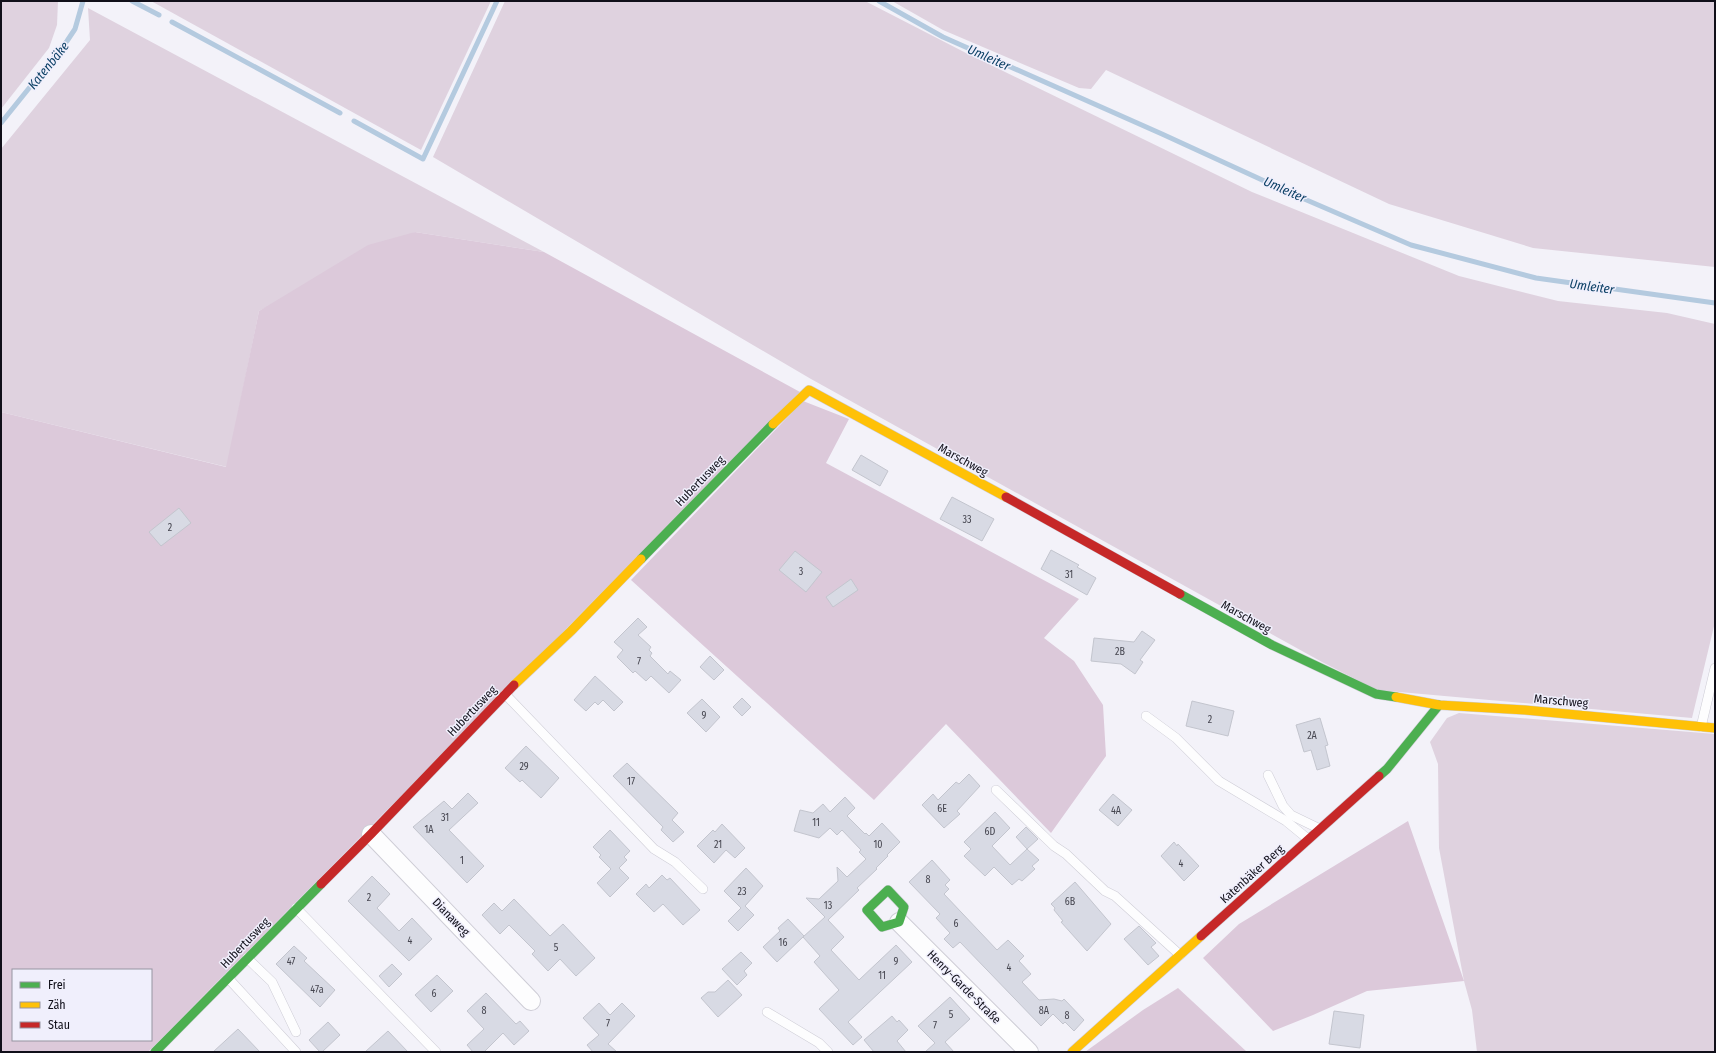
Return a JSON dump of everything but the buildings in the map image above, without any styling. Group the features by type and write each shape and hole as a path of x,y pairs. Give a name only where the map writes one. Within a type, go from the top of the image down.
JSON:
{"street":[{"name":"Hubertusweg","path":"156,1052 296,908 371,834 505,694 571,631 774,423 809,390"},
{"name":"Marschweg","path":"809,390 981,483 1272,645 1376,694 1439,705 1525,710 1715,728"},
{"name":"Katenbäker Berg","path":"1072,1052 1386,769 1439,705"},
{"name":"Dianaweg","path":"371,834 531,1001"},
{"name":"Henry-Garde-Straße","path":"899,922 1029,1052"}],"lane":[{"path":"1701,727 1715,668"},
{"path":"505,694 654,849 675,862 703,889"},
{"path":"1146,716 1176,738 1219,781 1286,821 1308,839"},
{"path":"1268,775 1283,806 1291,815 1320,829"},
{"path":"996,790 1054,846 1066,854 1105,891 1115,896 1180,955"},
{"path":"296,908 432,1050"},
{"path":"247,958 272,982 296,1032"},
{"path":"228,978 296,1052"},
{"path":"767,1012 819,1043 828,1052"}],"shaded area":[{"path":"1,1 58,1 57,25 49,48 1,109"},
{"path":"151,1 491,1 421,150"},
{"path":"505,1 865,1 966,53 1252,192 1459,276 1558,301 1667,313 1715,324 1715,622 1692,718 1377,690 1322,662 811,379 433,157"},
{"path":"892,1 1715,1 1715,267 1533,248 1389,204 1106,70 1091,89 1079,88 943,30"},
{"path":"88,8 544,252 415,232 259,311 227,467 1,412 1,149 90,40"},
{"path":"415,232 544,252 800,392 148,1052 1,1052 1,412 226,467 259,311 368,245"},
{"path":"803,401 849,419 826,463 1079,599 1044,638 1074,661 1103,705 1106,756 1051,833 946,724 874,800 631,580"},
{"path":"1459,713 1715,734 1715,1052 1477,1052 1472,1010 1464,981 1439,848 1438,764 1430,742 1447,718"},
{"path":"1408,821 1464,981 1367,991 1273,1031 1203,958 1239,924"},
{"path":"1178,988 1247,1052 1085,1052 1143,1010"}],"waterway":[{"name":"Katenbäke","path":"1,123 67,41 75,29 83,1"},
{"path":"132,1 159,15"},
{"path":"354,121 423,159 497,1"},
{"name":"Umleiter","path":"879,1 943,37 1295,195 1411,245 1536,278 1715,303"},
{"path":"172,22 340,113"}],"traffic: fast":[{"path":"641,559 773,424"},
{"path":"1180,594 1272,645 1376,694 1396,697"},
{"path":"1379,776 1387,769 1439,705"},
{"path":"155,1052 321,884"},
{"path":"888,890 904,907 899,922 882,927 867,910 888,890"}],"traffic: slow":[{"path":"773,424 809,390 1006,497"},
{"path":"514,685 571,631 641,559"},
{"path":"1396,697 1439,705 1525,710 1715,728"},
{"path":"1072,1052 1201,936"}],"traffic: jam":[{"path":"1006,497 1180,594"},
{"path":"321,884 514,685"},
{"path":"1201,936 1379,776"}]}
